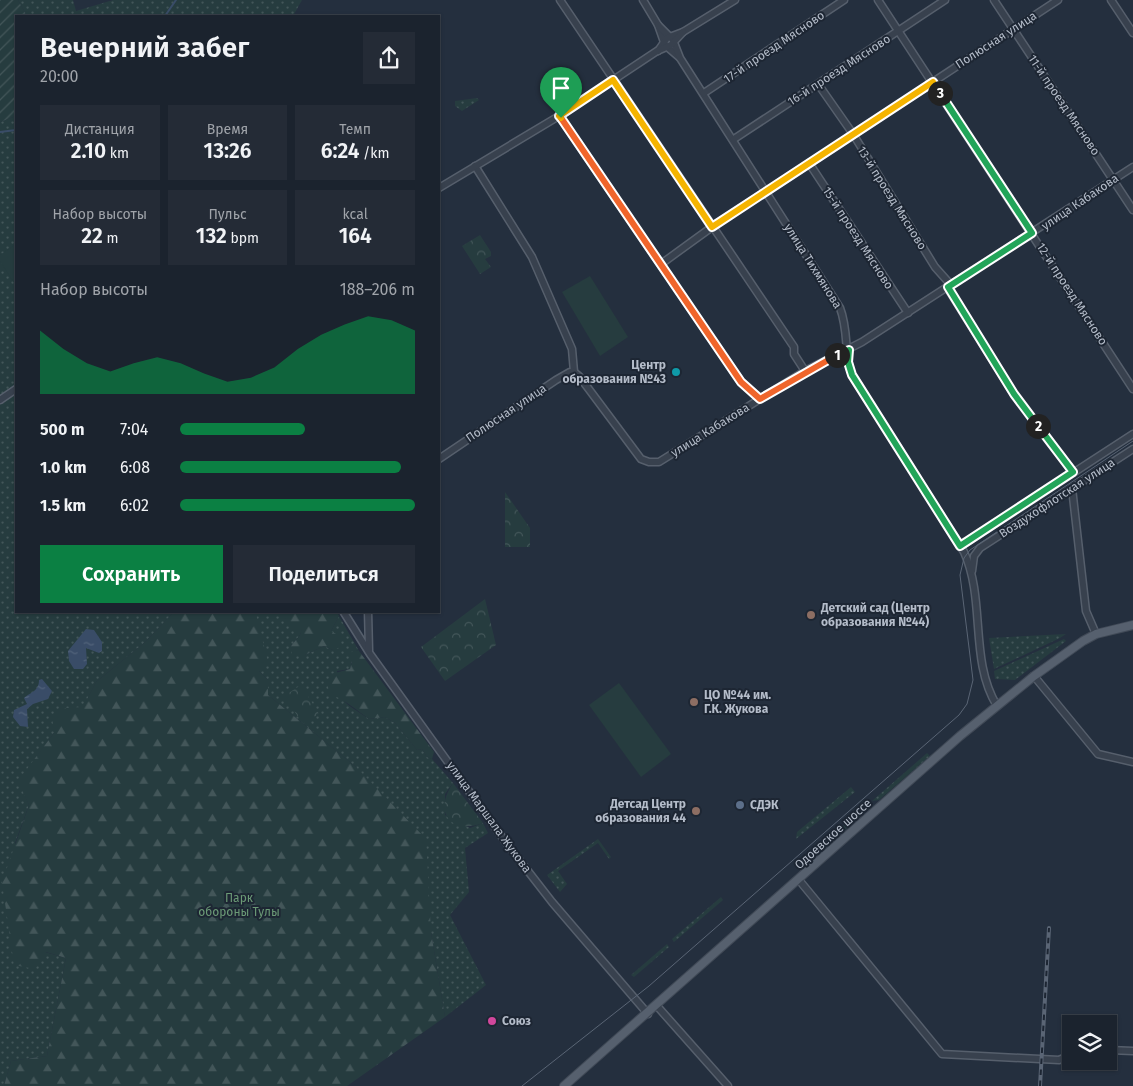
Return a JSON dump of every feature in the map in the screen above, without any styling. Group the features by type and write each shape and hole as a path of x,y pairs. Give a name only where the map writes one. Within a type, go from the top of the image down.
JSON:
{"main road":[{"name":"Одоевское шоссе","path":"564,1086 648,1014 960,736 1058,657 1096,634 1133,624"}],"street":[{"path":"560,0 794,347 794,354 805,372"},
{"name":"улица Тихмянова","path":"643,0 658,25 665,44 680,58 704,93 840,308 849,350 848,362 852,375 960,546 971,574 983,674 988,692 998,706"},
{"path":"440,187 559,116 683,32 735,0"},
{"name":"17-й проезд Мясново","path":"704,93 844,0"},
{"name":"12-й проезд Мясново","path":"878,0 900,30 1133,389"},
{"name":"16-й проезд Мясново","path":"734,139 945,0"},
{"name":"11-й проезд Мясново","path":"994,0 1133,210"},
{"name":"Полюсная улица","path":"661,264 712,227 1012,28 1058,0"},
{"path":"1111,0 1133,33"},
{"name":"улица Тихмянова","path":"658,25 673,40 680,58"},
{"name":"13-й проезд Мясново","path":"818,84 853,134 949,286 1014,394 1073,472"},
{"path":"559,116 741,382 760,399"},
{"name":"15-й проезд Мясново","path":"809,163 908,313"},
{"path":"475,166 532,256 572,350 574,372"},
{"name":"улица Кабакова","path":"574,372 579,376 641,459 649,462 659,462 805,372 849,350 1133,167"},
{"name":"Полюсная улица","path":"440,457 556,380 570,372 574,372"},
{"path":"0,400 15,390"},
{"name":"Воздухофлотская улица","path":"960,546 1133,434"},
{"name":"Воздухофлотская улица","path":"971,574 974,556 980,548 1133,449"},
{"path":"1072,488 1086,611 1096,634"},
{"name":"улица Маршала Жукова","path":"344,613 370,654 547,896 648,1014"},
{"path":"368,613 370,654"},
{"path":"1034,676 1098,754 1133,762"},
{"path":"799,880 942,1054 1059,1060 1062,1058"},
{"path":"657,1006 728,1086"},
{"path":"1117,1050 1133,1051"}],"green space":[{"path":"0,0 18,0 26,15 15,15 15,116 0,122"},
{"path":"18,0 73,0 76,11 113,0 302,0 294,15 26,15"},
{"path":"477,98 479,100 462,111 455,106 455,101"},
{"path":"15,116 15,613 173,613 143,644 96,682 83,708 66,709 54,733 19,781 29,805 15,843 45,952 66,958 47,1056 11,1061 4,1086 0,1086 0,122"},
{"path":"480,235 491,252 491,256 485,259 491,267 480,274 462,246"},
{"path":"15,245 15,284 0,261 0,255"},
{"path":"590,276 628,337 600,356 562,292"},
{"path":"505,492 530,528 530,547 505,547"},
{"path":"485,599 496,645 445,681 421,647"},
{"name":"Парк обороны Тулы","path":"173,613 256,614 268,662 259,671 268,680 268,695 356,767 426,839 431,932 445,1017 347,1086 4,1086 11,1061 47,1056 66,958 46,952 35,969 14,965 2,882 29,805 18,781 54,733 52,716 66,708 83,707 96,682 143,644"},
{"path":"251,613 285,613 285,618 303,626 300,635 291,646 305,655 324,646 333,650 331,631 339,616 359,651 355,650 350,669 337,671 340,691 344,701 369,719 385,717 395,723 417,750 422,749 427,757 432,759 453,783 445,794 445,815 470,828 483,823 488,833 465,848 469,892 450,915 486,985 445,1017 431,932 356,767 268,695 268,680 259,671"},
{"path":"285,613 338,613 339,616 331,631 341,637 341,647 333,650 324,646 305,655 292,654 291,646 300,635 302,627 297,631 291,630 285,618"},
{"path":"1066,634 1060,638 994,669 989,638"},
{"path":"1064,639 1066,641 1015,680 995,679 994,671"},
{"path":"355,650 359,651 434,752 432,759 427,757 422,749 417,750 395,723 385,717 369,719 346,702 331,695 328,687 331,674 350,669 352,662 348,654"},
{"path":"619,683 671,754 641,777 589,705"},
{"path":"301,685 319,714 303,724 284,696"},
{"path":"927,753 930,756 879,800 872,801"},
{"path":"453,783 483,823 462,826 448,818 445,812 445,803"},
{"path":"851,787 855,792 796,839 797,832"},
{"path":"864,808 863,814 809,861 802,861"},
{"path":"598,839 611,857 609,859 598,843 558,871 567,884 560,892 547,875"},
{"path":"721,897 723,900 674,942 672,939"},
{"path":"667,944 669,947 634,977 631,975"}],"water":[{"path":"86,629 94,630 102,642 102,651 99,653 86,648 87,664 83,669 74,669 69,661 68,651"},
{"path":"42,679 52,691 48,699 33,704 27,709 28,727 20,726 13,717 14,710 27,704 24,698 36,689 39,680"}],"waterway":[{"path":"166,15 176,0"},
{"path":"0,132 15,130"}],"tram line":[{"path":"522,1086 649,986 959,715 967,704 973,680 960,575 964,558 970,550 1133,441"}],"railway":[{"path":"1040,1086 1049,928"}],"place":[{"name":"Центр образования №43","path":"676,372"},
{"name":"Детский сад (Центр образования №44)","path":"811,615"},
{"name":"ЦО №44 им. Г.К. Жукова","path":"694,702"},
{"name":"СДЭК","path":"740,805"},
{"name":"Детсад Центр образования 44","path":"696,811"},
{"name":"Союз","path":"492,1021"}],"route":[{"path":"613,80 712,227 933,82 1032,233 948,287 1014,394 1073,472 960,546 852,375 848,362 849,350 826,360 760,399 741,382 561,118 559,116 613,80"}]}
